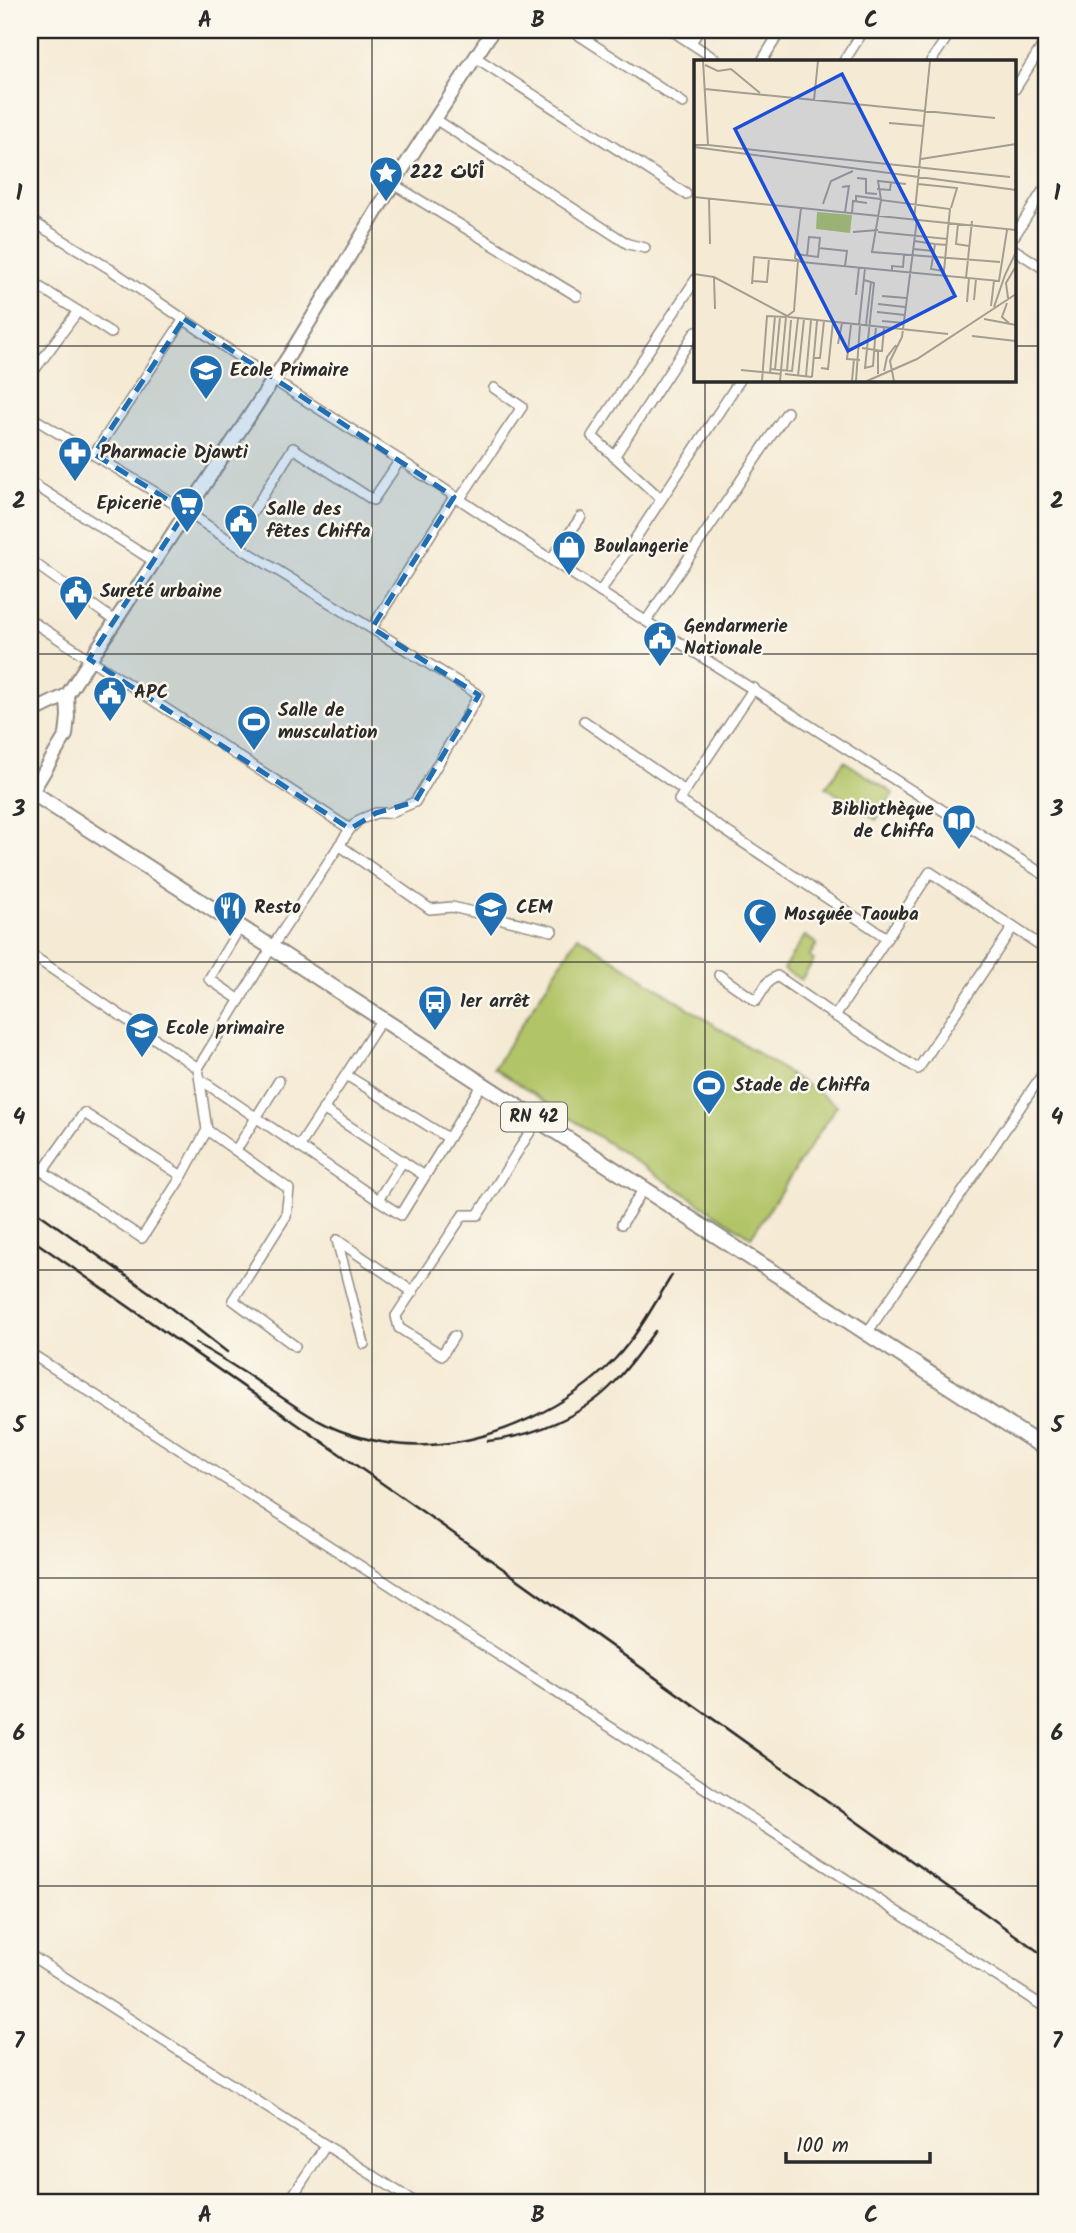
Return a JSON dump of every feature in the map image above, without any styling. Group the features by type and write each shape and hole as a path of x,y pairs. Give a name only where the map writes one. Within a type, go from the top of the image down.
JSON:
{"main road":[{"path":"30,713 67,695 273,380 393,184 493,30"},
{"path":"31,791 66,735 67,695"},
{"name":"RN 42","path":"31,791 1046,1450"}],"street":[{"path":"571,30 683,103"},
{"path":"671,30 716,60"},
{"path":"691,43 699,30"},
{"path":"763,60 782,30"},
{"path":"845,60 864,30"},
{"path":"933,60 952,30"},
{"path":"1016,87 1046,40"},
{"path":"475,57 686,194"},
{"path":"435,119 628,244 645,248"},
{"path":"393,184 577,296"},
{"path":"1016,233 1046,186"},
{"path":"30,220 600,592 1046,876"},
{"path":"1016,251 1046,270"},
{"path":"30,281 111,333"},
{"path":"661,499 592,436 694,282"},
{"path":"30,376 78,311"},
{"path":"94,454 184,319"},
{"path":"614,457 694,334"},
{"path":"600,592 739,382"},
{"path":"372,628 457,498 523,407 494,388"},
{"path":"646,621 787,412"},
{"path":"30,416 479,695 415,802 389,813 376,813 359,820 350,829 272,947 198,1068"},
{"path":"233,543 293,448 373,500 400,460"},
{"path":"30,482 155,562"},
{"path":"551,559 581,517"},
{"path":"30,560 115,621"},
{"path":"30,620 350,829"},
{"path":"754,688 679,800 887,938"},
{"path":"584,721 685,791"},
{"path":"339,845 430,909 452,907 552,931"},
{"path":"835,1016 930,872 1046,949"},
{"path":"240,927 209,979 240,1000"},
{"path":"719,975 756,1001 768,982 777,976 918,1069 1013,927"},
{"path":"30,954 198,1068 207,1130 182,1176 142,1238 30,1163"},
{"path":"299,1147 382,1019"},
{"path":"866,1333 1046,1069"},
{"path":"346,1075 449,1138"},
{"path":"201,1080 401,1215 482,1084"},
{"path":"236,1150 279,1081"},
{"path":"323,1109 425,1176"},
{"path":"43,1171 83,1113 182,1176"},
{"path":"454,1336 442,1355 399,1328 396,1316 463,1215 478,1215 538,1119"},
{"path":"207,1130 289,1189 286,1216 233,1300 295,1346"},
{"path":"378,1200 403,1161"},
{"path":"622,1224 644,1188"},
{"path":"364,1344 337,1240 413,1292"},
{"path":"30,1353 1046,2008"},
{"path":"30,1955 416,2203"},
{"path":"288,2203 326,2145"}],"highlighted area":[{"path":"184,319 454,497 372,628 479,695 415,802 376,813 350,829 89,659 186,511 94,454"}],"green space":[{"path":"844,761 893,793 876,820 826,787"},
{"name":"Stade de Chiffa","path":"578,936 837,1105 751,1237 494,1068"},
{"path":"805,936 817,944 809,957 814,960 801,980 783,969"}],"railway":[{"path":"30,1207 163,1302 227,1352"},
{"path":"30,1238 446,1528 1046,1957"},
{"path":"195,1343 314,1418 341,1431 396,1444 430,1445 455,1442 506,1428 530,1418 554,1406 597,1376 631,1340 672,1275"},
{"path":"488,1441 540,1429 588,1405 615,1382 655,1331"}],"place":[{"name":"أثاث 222","path":"386,203"},
{"name":"Ecole Primaire","path":"206,401"},
{"name":"Pharmacie Djawti","path":"75,483"},
{"name":"Epicerie","path":"187,534"},
{"name":"Salle des fêtes Chiffa","path":"241,551"},
{"name":"Boulangerie","path":"569,577"},
{"name":"Sureté urbaine","path":"76,622"},
{"name":"Gendarmerie Nationale","path":"660,668"},
{"name":"APC","path":"110,723"},
{"name":"Salle de musculation","path":"254,752"},
{"name":"Bibliothèque de Chiffa","path":"959,851"},
{"name":"Resto","path":"230,938"},
{"name":"CEM","path":"491,938"},
{"name":"Mosquée Taouba","path":"760,945"},
{"name":"1er arrêt","path":"435,1032"},
{"name":"Ecole primaire","path":"142,1059"},
{"name":"Stade de Chiffa","path":"709,1116"}]}
